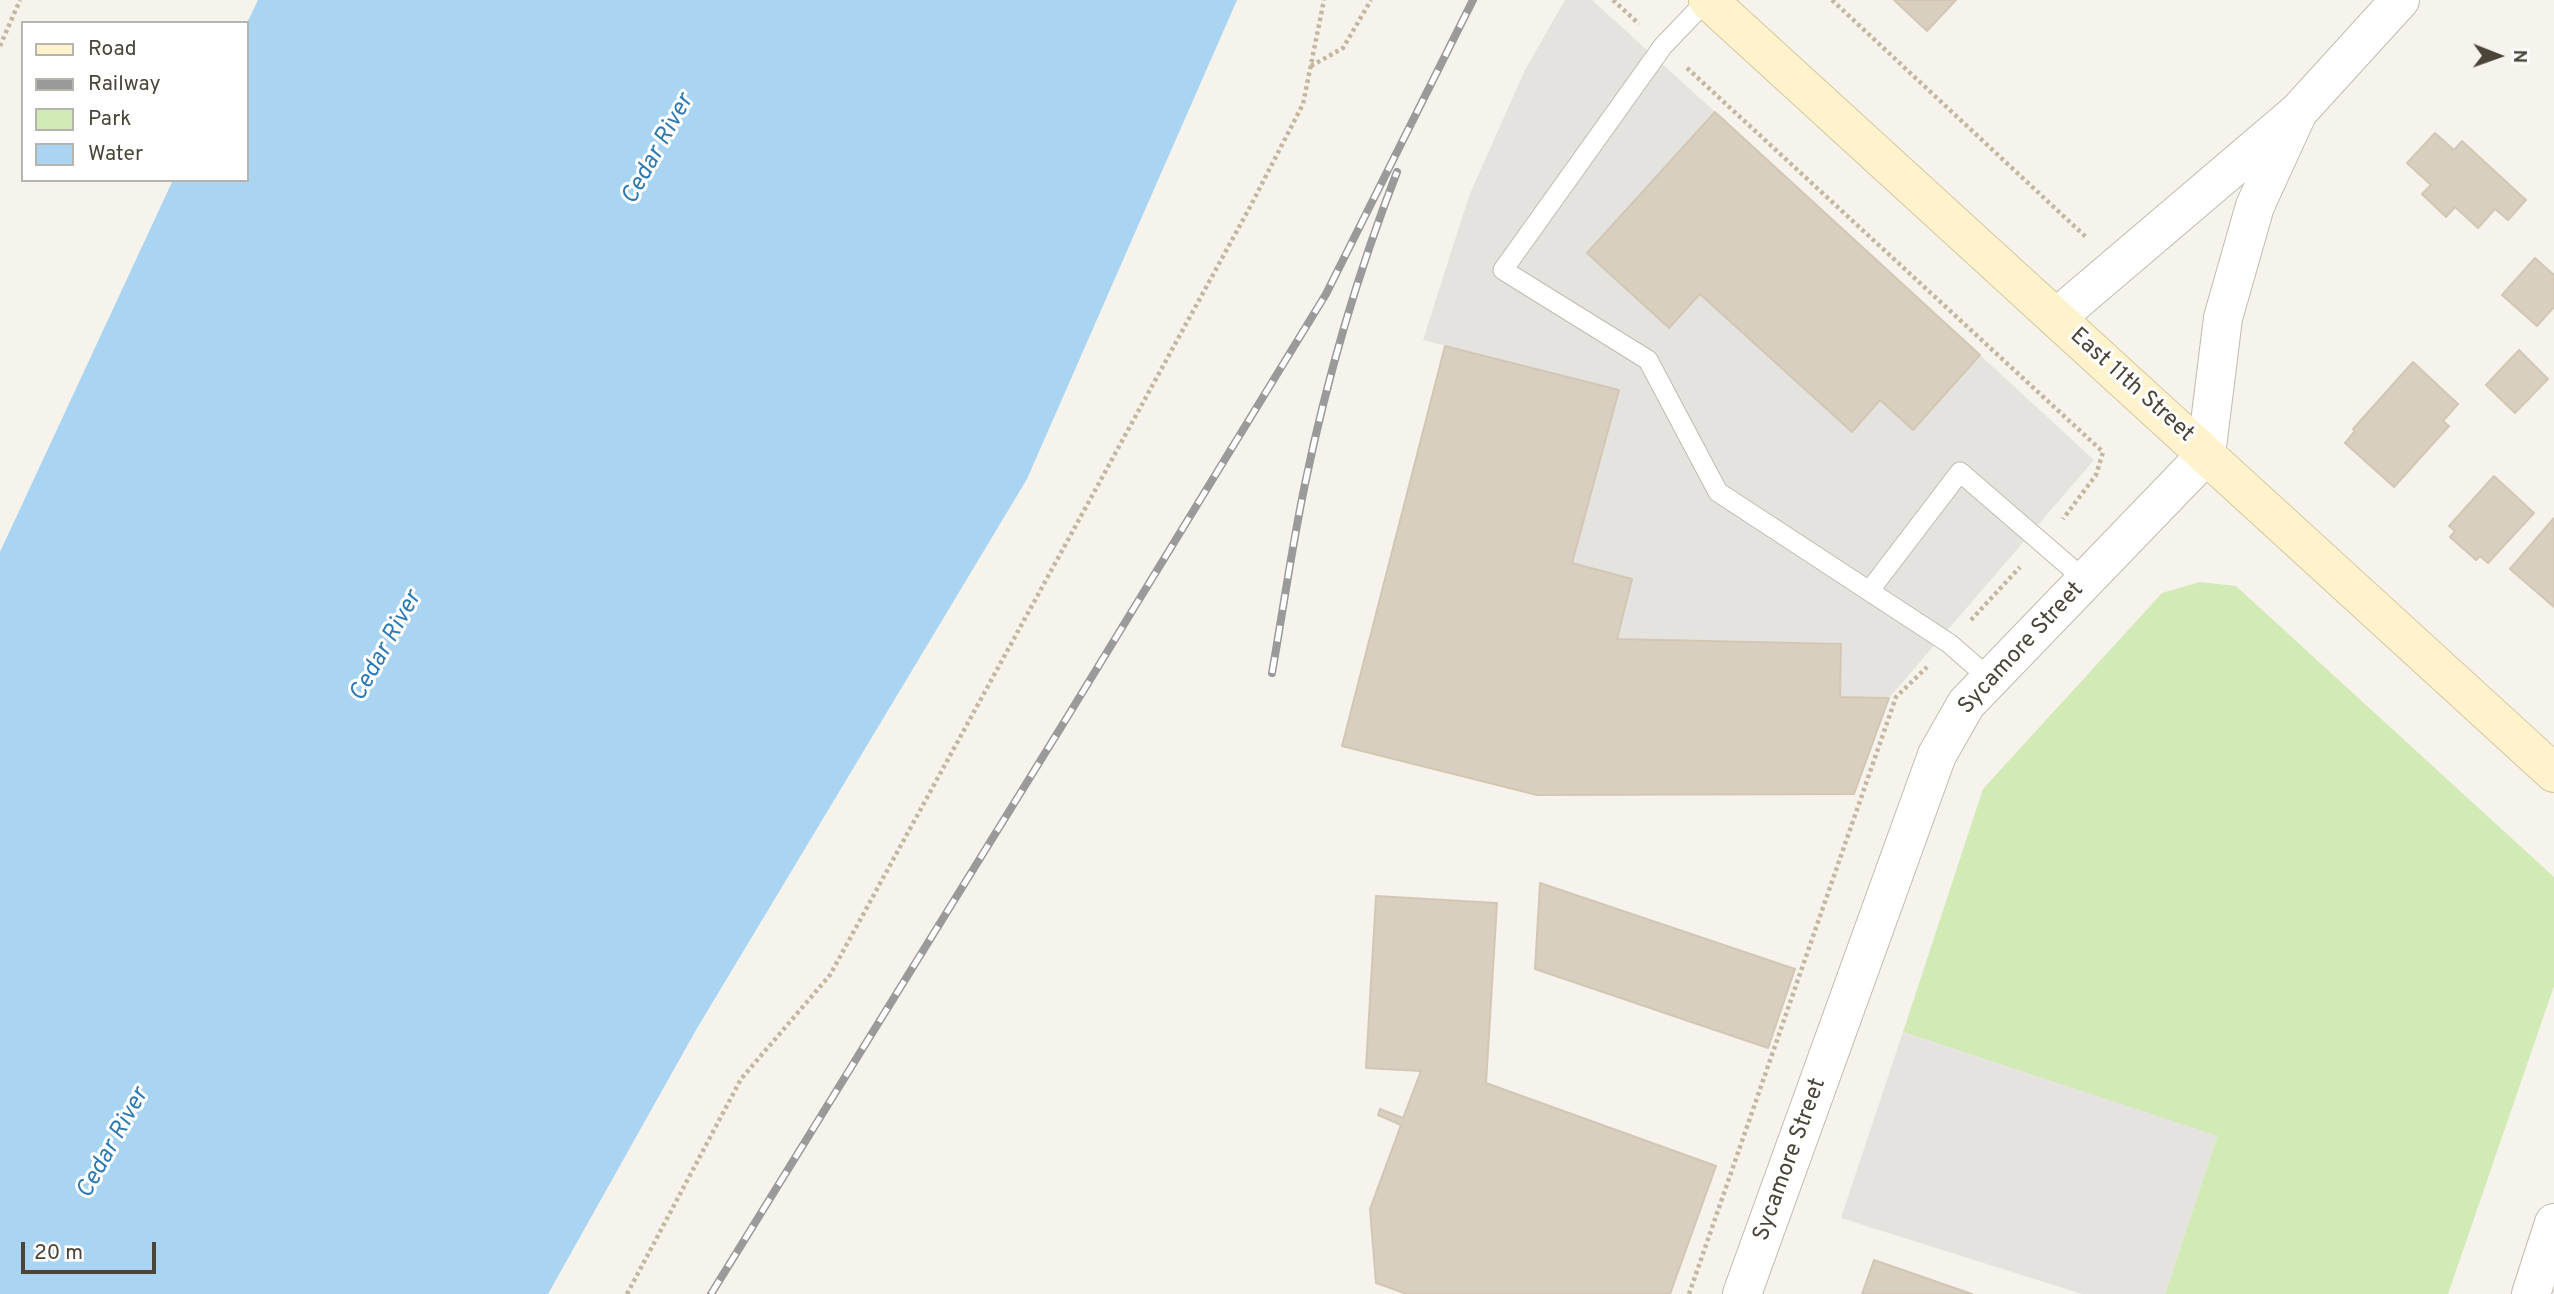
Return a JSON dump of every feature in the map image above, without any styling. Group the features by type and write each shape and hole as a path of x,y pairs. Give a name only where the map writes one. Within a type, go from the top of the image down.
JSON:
{"main road":[{"name":"East 11th Street","path":"1708,0 2554,773"}],"street":[{"path":"2056,318 2298,112 2400,0"},
{"path":"2206,454 2223,318 2255,206 2298,112"},
{"name":"Sycamore Street","path":"1742,1294 1937,755 1966,704 2206,454"},
{"path":"2531,1294 2554,1223"}],"lane":[{"path":"1708,0 1663,46 1503,270 1648,360 1718,492 1950,644 1990,679"},
{"path":"1870,590 1960,472 2085,580"}],"path":[{"path":"0,46 20,0"},
{"path":"628,1294 741,1079 830,975 1250,207 1303,104 1324,0"},
{"path":"1311,66 1343,48 1370,0"},
{"path":"1832,0 2117,266"}],"green space":[{"path":"2200,582 2236,586 2554,877 2554,986 2448,1294 2165,1294 2217,1136 1903,1032 1983,789 2162,593"}],"shaded area":[{"path":"1565,0 1592,0 1715,112 1587,253 1669,328 1700,294 1851,432 1880,400 1913,430 1980,355 2094,460 1889,698 1840,697 1841,644 1617,639 1632,579 1572,563 1618,390 1423,340 1469,196 1525,70"},
{"path":"1903,1032 2217,1136 2165,1294 2082,1294 1841,1218"}],"water":[{"name":"Cedar River","path":"258,0 1237,0 1027,479 696,1030 548,1294 0,1294 0,552 172,182 248,182 248,21"}],"building":[{"path":"1894,0 1956,0 1927,31"},
{"path":"1715,112 1980,355 1913,430 1880,400 1852,432 1700,294 1669,328 1587,253"},
{"path":"2435,133 2454,150 2462,141 2526,200 2508,220 2495,209 2478,228 2455,207 2446,217 2422,194 2431,185 2407,163"},
{"path":"2535,258 2554,275 2554,307 2537,326 2502,295"},
{"path":"1445,346 1619,390 1572,563 1632,579 1617,639 1841,644 1840,697 1889,698 1854,794 1537,795 1342,746"},
{"path":"2519,350 2548,379 2515,413 2486,385"},
{"path":"2413,362 2458,404 2443,421 2449,426 2394,487 2345,443 2355,431 2353,429"},
{"path":"2494,476 2534,513 2488,563 2480,556 2476,560 2450,537 2455,531 2449,526"},
{"path":"2554,518 2554,607 2510,569"},
{"path":"1540,883 1795,969 1768,1048 1535,969"},
{"path":"1376,896 1497,903 1486,1083 1716,1166 1670,1294 1407,1294 1376,1283 1370,1209 1401,1125 1378,1115 1380,1109 1403,1118 1421,1071 1366,1068"},
{"path":"1874,1260 1972,1294 1862,1294"}],"railway":[{"path":"711,1294 1326,294 1473,0"},
{"path":"1272,673 1300,507 1323,405 1357,287 1397,172"}]}
